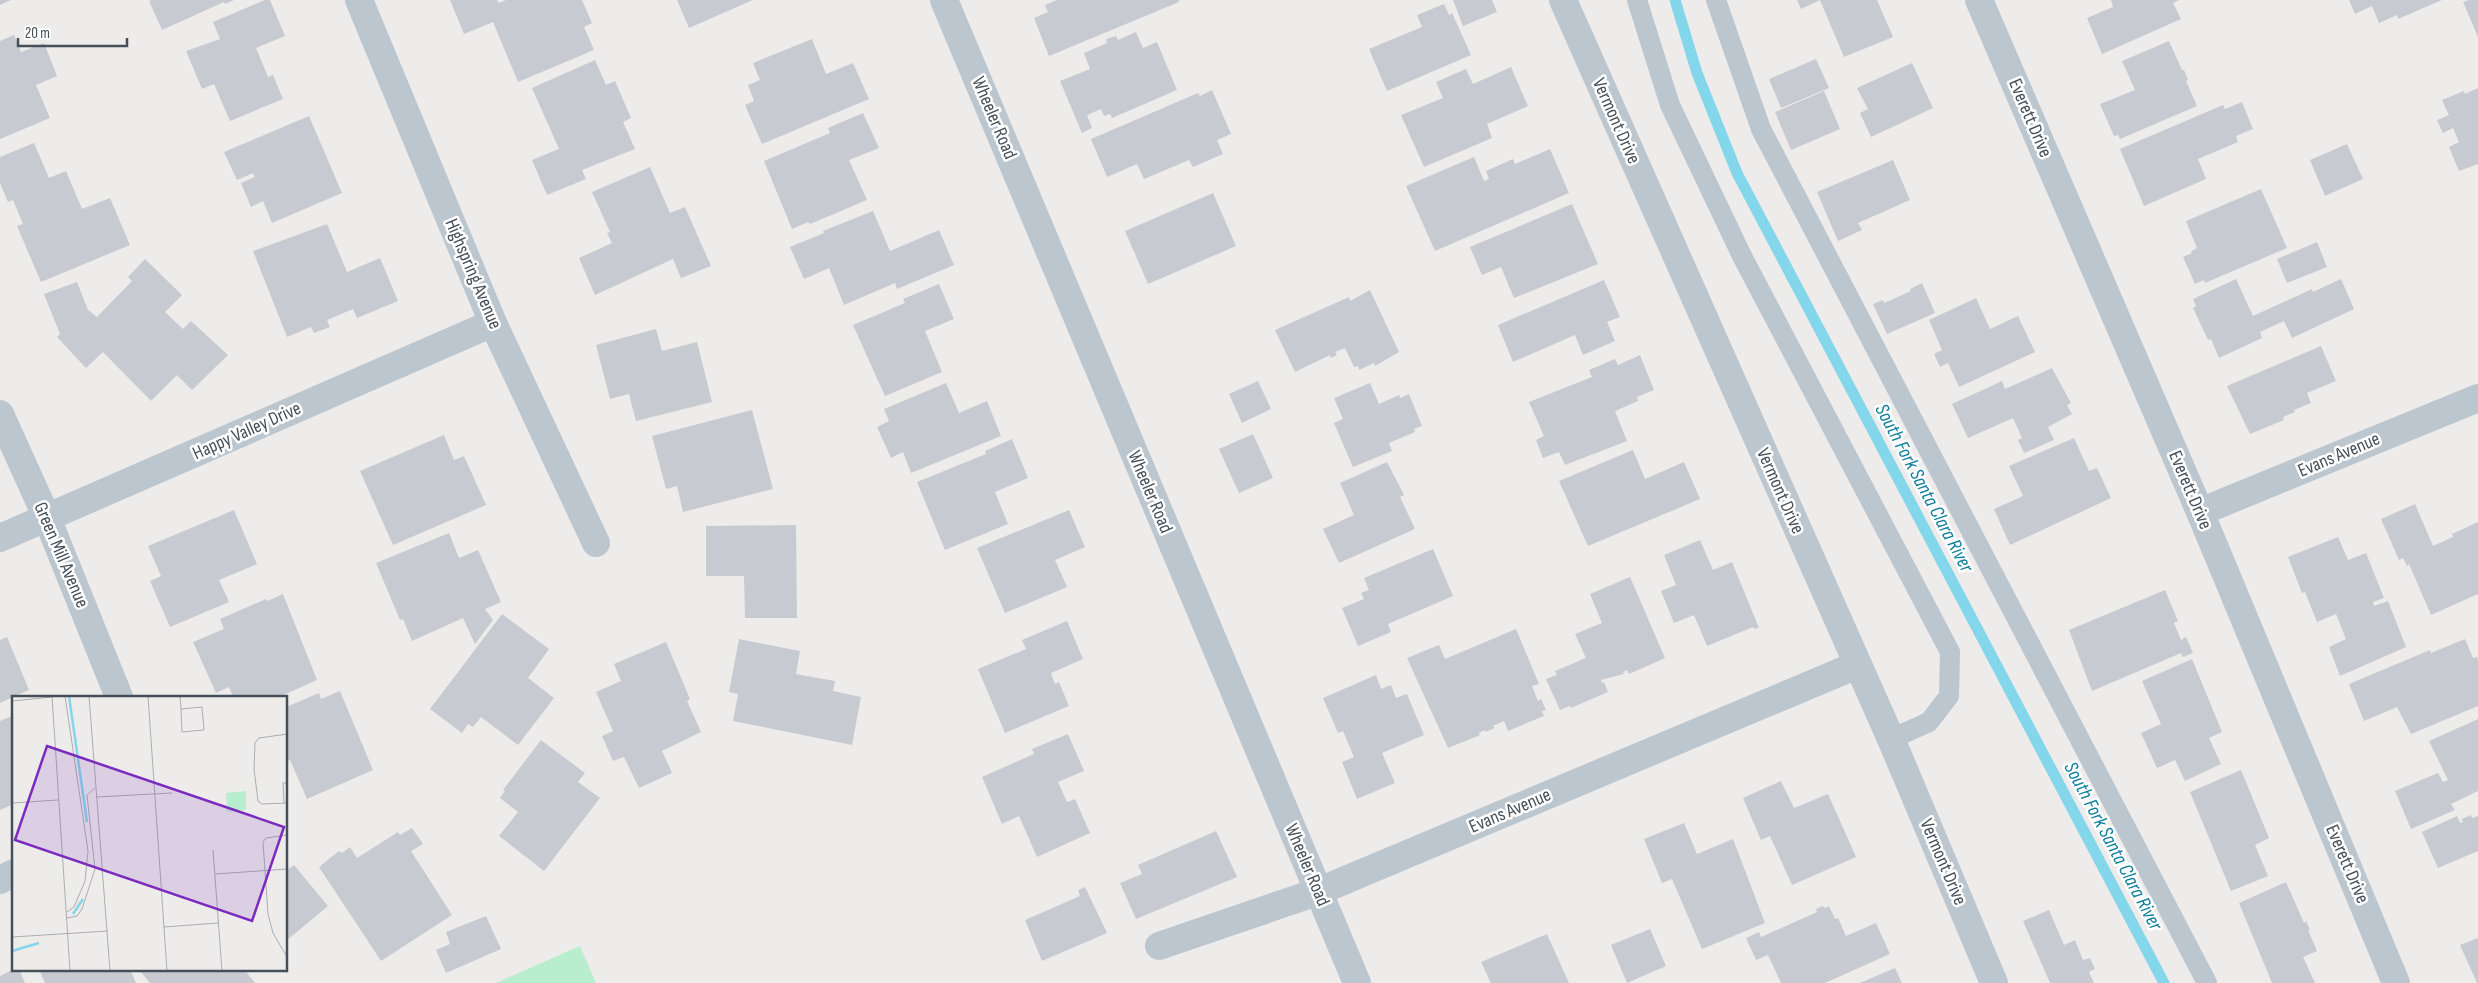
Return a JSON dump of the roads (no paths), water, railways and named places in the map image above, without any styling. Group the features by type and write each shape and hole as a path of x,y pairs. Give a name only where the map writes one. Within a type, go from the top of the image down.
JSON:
{"street":[{"name":"Highspring Avenue","path":"359,0 494,323 596,543"},
{"name":"Wheeler Road","path":"944,0 1317,892 1357,983"},
{"name":"Vermont Drive","path":"1563,0 1891,739 1994,983"},
{"name":"Everett Drive","path":"1979,0 2200,512 2396,983"},
{"name":"Happy Valley Drive","path":"0,538 494,323"},
{"name":"Evans Avenue","path":"2200,512 2478,398"},
{"name":"Green Mill Avenue","path":"0,414 47,518 120,696"},
{"name":"Evans Avenue","path":"1159,946 1317,892 1857,665"},
{"path":"0,880 12,874"}],"lane":[{"path":"1637,0 1670,105 1742,256 1950,652 1949,696 1929,722 1891,739"},
{"path":"1716,0 1761,129 2207,983"}],"waterway":[{"name":"South Fork Santa Clara River","path":"1675,0 1697,73 1737,173 2164,983"}]}
